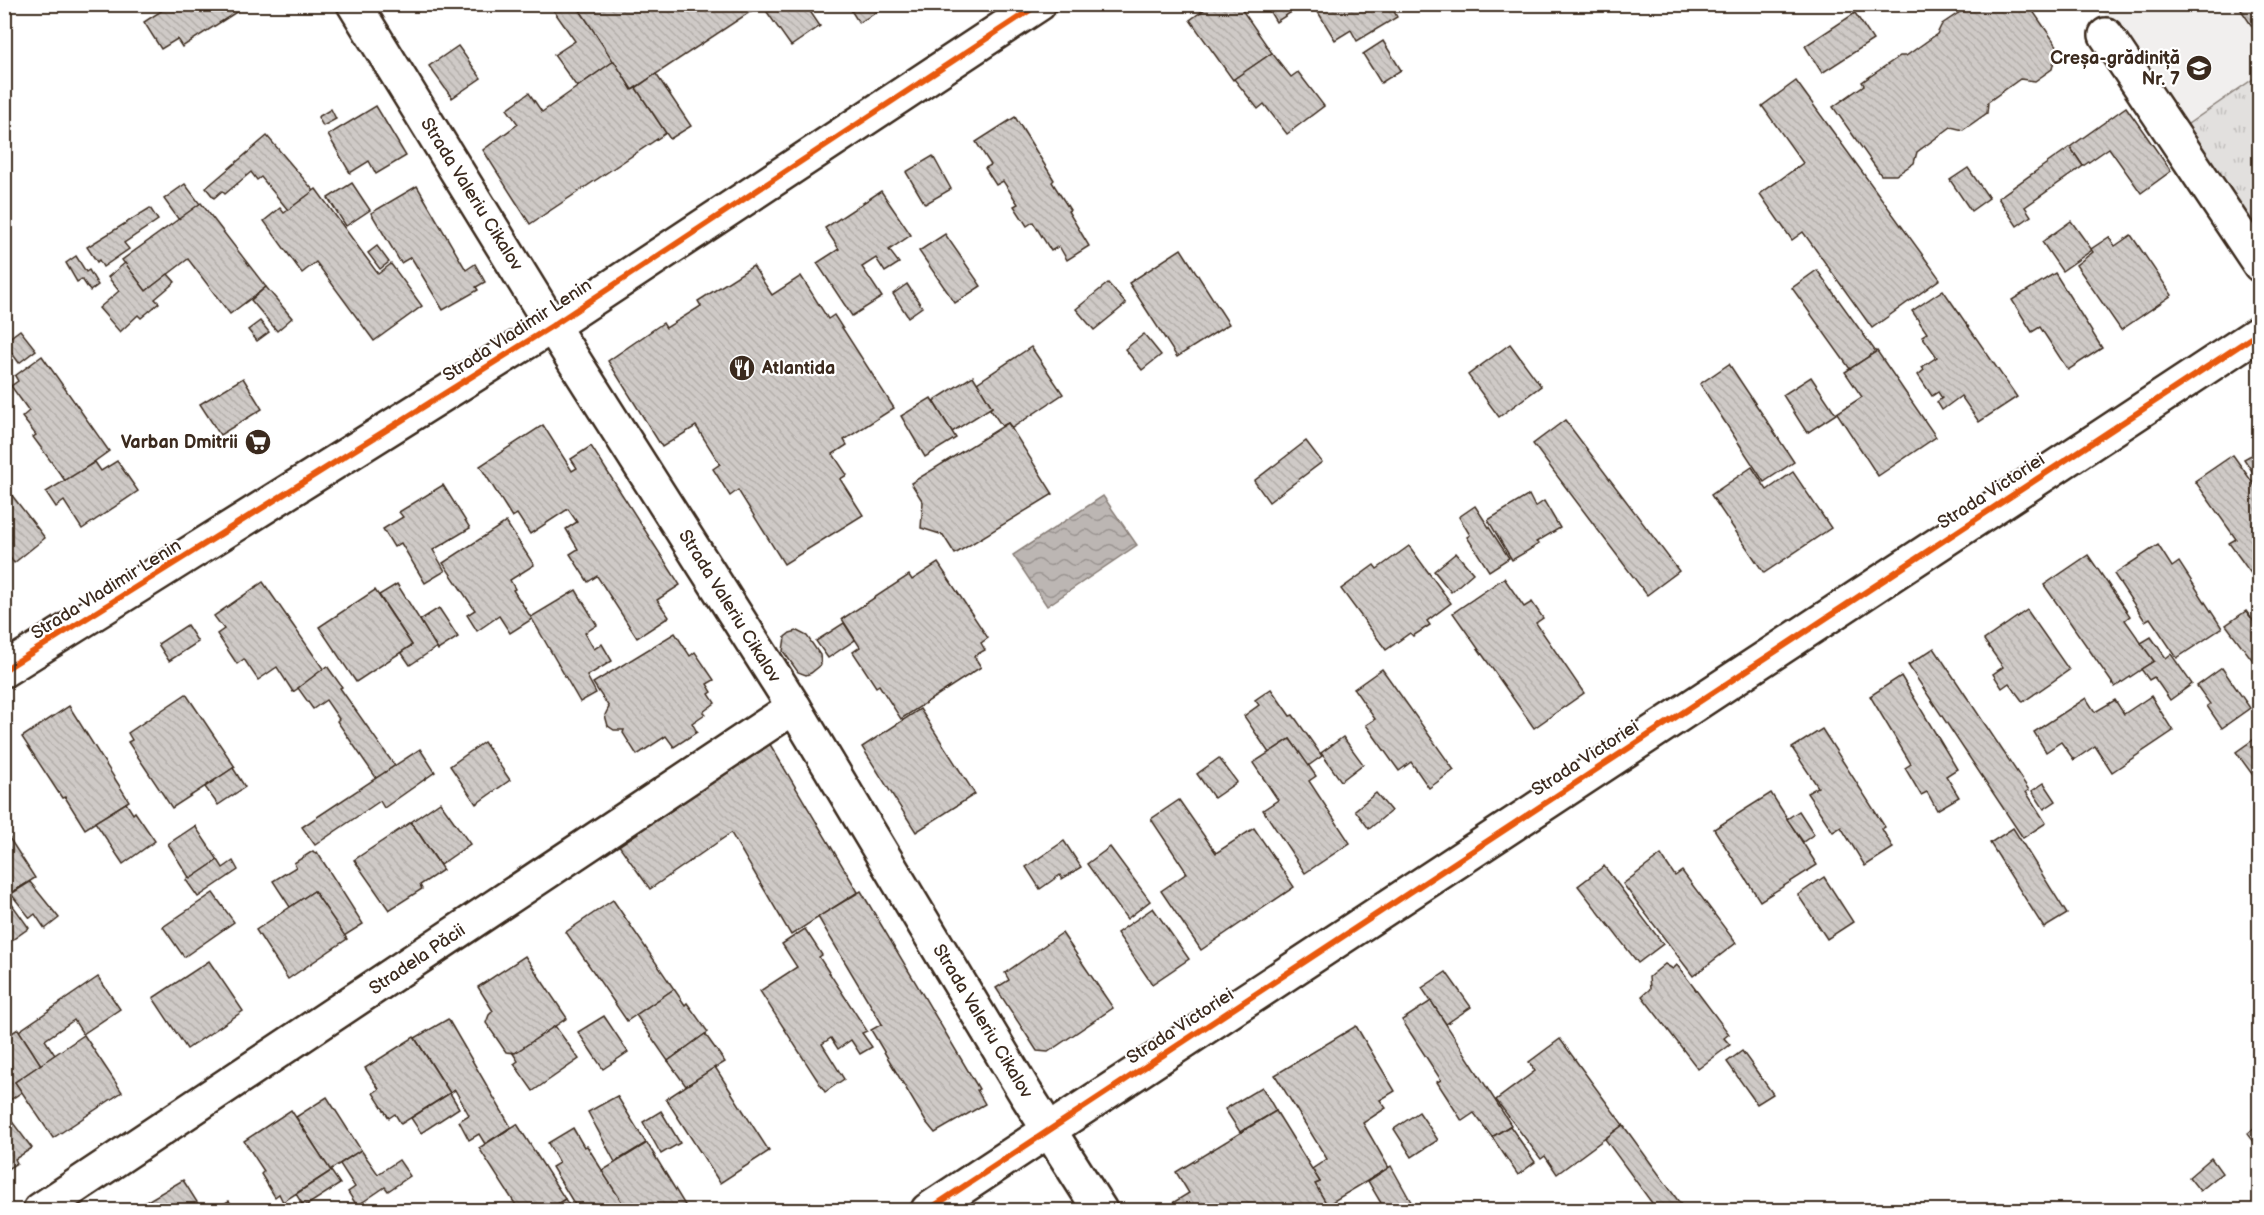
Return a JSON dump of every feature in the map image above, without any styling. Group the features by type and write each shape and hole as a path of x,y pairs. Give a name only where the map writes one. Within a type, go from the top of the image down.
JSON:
{"street":[{"name":"Strada Valeriu Cikalov","path":"354,4 552,326 794,707 1100,1210"},
{"name":"Strada Vladimir Lenin","path":"4,670 552,326 1039,4"},
{"path":"2106,35 2259,265"},
{"name":"Strada Victoriei","path":"928,1210 2259,332"},
{"name":"Stradela Păcii","path":"40,1210 794,707"}],"shaded area":[{"name":"Creșa-grădiniță Nr. 7","path":"2099,5 2259,5 2259,234 2178,131"}],"green space":[{"path":"2259,75 2259,234 2248,242 2178,131"}],"water":[{"path":"1103,496 1137,545 1047,606 1013,555"}],"building":[{"path":"172,4 234,4 238,11 182,47 177,39 161,49 144,22"},
{"path":"549,4 576,4 614,61 577,87 554,55 575,41"},
{"path":"576,4 762,4 632,90"},
{"path":"805,4 820,26 791,46 762,5"},
{"path":"847,4 890,4 859,23"},
{"path":"1212,4 1238,4 1272,53 1233,80 1190,20"},
{"path":"1265,4 1304,4 1276,22"},
{"path":"1313,4 1390,4 1397,17 1357,41 1351,30 1335,40"},
{"path":"1972,4 1978,4 1981,8 1985,4 2028,4 2060,50 2056,53 2052,69 2035,81 2020,79 1988,102 1987,113 1963,130 1951,127 1917,152 1914,163 1896,175 1881,175 1833,107 1864,85 1862,82 1900,56 1906,56 1937,34 1942,24"},
{"path":"2237,4 2260,4 2260,38"},
{"path":"1855,13 1873,40 1822,73 1805,46"},
{"path":"1383,41 1401,70 1381,83 1363,54"},
{"path":"458,46 481,78 452,98 429,66"},
{"path":"1272,53 1291,77 1298,72 1324,106 1287,134 1264,104 1258,109 1234,79"},
{"path":"614,61 632,90 636,88 666,133 530,224 483,150 518,124 507,109 529,93 542,112"},
{"path":"656,74 691,126 670,139 636,88"},
{"path":"1796,81 1940,279 1872,328 1803,232 1792,240 1760,194 1803,163 1762,106"},
{"path":"376,106 406,156 376,174 369,161 350,173 328,135"},
{"path":"2126,107 2171,171 2141,193 2109,148 2083,166 2070,147"},
{"path":"331,109 336,119 323,126 318,117"},
{"path":"1015,117 1054,180 1052,182 1089,246 1067,260 1059,246 1051,251 1033,222 1027,226 1014,206 1018,204 1003,181 996,185 985,168 991,165 976,142"},
{"path":"267,136 314,191 288,210 261,177 257,180 251,172 225,194 222,191 214,198 206,188"},
{"path":"2070,147 2083,166 2025,207 2031,216 2017,226 1998,198"},
{"path":"933,156 951,189 925,204 906,172"},
{"path":"1968,168 1989,198 1971,211 1950,180"},
{"path":"352,183 370,210 346,226 328,198"},
{"path":"185,184 200,204 179,220 164,199"},
{"path":"417,186 466,270 475,264 485,282 476,287 478,290 443,310 411,257 401,263 371,213"},
{"path":"316,189 378,274 391,264 422,306 374,341 316,262 302,273 264,221 280,208 284,213"},
{"path":"881,191 911,235 889,250 899,263 885,272 876,258 862,267 882,297 852,316 817,263 839,249 825,228"},
{"path":"201,203 266,287 230,314 188,259 146,291 122,260"},
{"path":"150,208 158,220 124,243 129,249 103,267 99,260 97,262 87,247"},
{"path":"2071,221 2092,250 2062,271 2042,242"},
{"path":"945,234 981,286 955,303 919,251"},
{"path":"2131,235 2172,295 2121,330 2076,265 2093,252 2091,249 2109,237 2115,246"},
{"path":"377,246 389,262 380,269 368,253"},
{"path":"1181,249 1229,324 1177,357 1129,283"},
{"path":"76,256 86,272 89,270 98,285 90,291 82,279 77,282 66,263"},
{"path":"125,263 146,291 168,274 175,282 155,299 159,303 141,318 138,315 120,332 99,308 119,291 108,277"},
{"path":"753,266 772,295 801,276 828,319 834,315 894,408 844,440 847,445 833,454 847,475 840,479 863,515 784,564 738,490 730,496 713,469 720,464 696,426 662,447 608,361 663,323 666,328 701,306 698,301"},
{"path":"1817,270 1876,352 1850,369 1792,288"},
{"path":"2055,273 2102,348 2068,370 2040,327 2032,332 2012,300"},
{"path":"1108,283 1126,304 1094,330 1076,309"},
{"path":"907,284 922,307 908,317 893,294"},
{"path":"266,287 292,318 277,331 251,300"},
{"path":"1943,290 2017,397 1979,422 1961,396 1942,410 1937,402 1942,398 1938,392 1932,396 1918,375 1924,370 1922,367 1937,357 1922,336 1927,333 1912,311"},
{"path":"260,321 269,332 257,341 248,330"},
{"path":"20,330 36,350 19,363 4,342"},
{"path":"1144,334 1161,355 1142,370 1125,349"},
{"path":"1510,344 1541,386 1499,417 1468,375"},
{"path":"1031,347 1063,394 1012,428 1008,423 1002,426 990,409 992,407 977,383"},
{"path":"1877,351 1936,437 1878,476 1837,413 1862,397 1845,372"},
{"path":"42,356 109,451 66,482 33,437 36,435 22,417 29,411 11,386 18,381 15,376"},
{"path":"1729,364 1794,462 1764,482 1700,384"},
{"path":"973,376 992,407 952,432 933,401"},
{"path":"1811,377 1836,414 1807,433 1783,395"},
{"path":"243,378 262,409 220,435 200,404"},
{"path":"931,398 956,438 925,457 901,416"},
{"path":"1565,420 1679,571 1647,595 1533,444"},
{"path":"1008,423 1053,494 955,554 943,535 921,528 923,502 911,483"},
{"path":"543,425 572,471 577,468 571,459 591,446 680,585 657,600 669,617 637,638 597,576 588,582 570,554 578,549 566,529 577,522 568,509 530,534 517,514 512,517 480,466"},
{"path":"2260,430 2260,447 2252,435"},
{"path":"1306,441 1322,462 1269,502 1254,481"},
{"path":"2260,450 2260,483 2244,459"},
{"path":"2233,455 2260,493 2260,586 2229,543 2236,539 2195,481"},
{"path":"117,461 138,491 82,529 64,501 56,507 46,492 95,462 101,471"},
{"path":"1752,467 1767,490 1793,472 1831,528 1764,573 1711,495"},
{"path":"4,485 45,538 14,563 4,550"},
{"path":"443,485 470,528 433,550 445,571 425,583 401,543 394,547 383,529 403,517 399,512"},
{"path":"1529,495 1535,507 1544,501 1560,528 1512,560 1488,520"},
{"path":"1475,506 1509,558 1489,571 1467,537 1470,535 1459,517"},
{"path":"506,522 534,565 510,580 515,589 513,590 532,619 510,633 499,616 477,631 467,615 475,610 443,563"},
{"path":"2158,545 2172,567 2179,562 2222,628 2177,658 2150,618 2145,621 2114,574"},
{"path":"1409,546 1451,603 1427,621 1430,625 1413,636 1410,633 1386,650 1341,589 1374,565 1377,569"},
{"path":"1456,553 1473,573 1451,592 1434,571"},
{"path":"2088,555 2130,616 2125,620 2154,661 2115,687 2044,585"},
{"path":"938,563 988,638 981,643 985,650 974,656 981,667 901,719 879,685 876,687 853,652 860,647 842,619 909,575 912,580"},
{"path":"1504,578 1524,607 1532,602 1543,618 1536,623 1584,693 1534,728 1453,613"},
{"path":"263,582 324,670 293,692 277,667 258,680 244,659 237,664 217,634 224,629 214,616"},
{"path":"397,584 437,647 410,665 401,652 412,645 379,595"},
{"path":"375,590 412,645 356,682 319,627"},
{"path":"576,590 597,625 585,633 594,649 602,644 612,661 587,676 596,693 580,702 531,617"},
{"path":"439,608 458,637 438,650 420,620"},
{"path":"2027,610 2069,670 2023,702 2009,683 2002,688 1993,674 2003,667 1984,640"},
{"path":"2246,611 2260,630 2260,670 2226,625"},
{"path":"844,623 855,640 828,658 816,641"},
{"path":"187,625 198,642 169,661 158,644"},
{"path":"797,631 807,636 820,655 821,665 806,675 798,672 783,651 785,637"},
{"path":"675,633 690,656 695,652 714,680 707,684 712,692 709,694 715,703 692,723 697,732 674,747 666,736 637,755 623,733 624,730 614,730 608,726 605,715 609,707 593,683"},
{"path":"2151,637 2166,658 2171,654 2192,684 2170,700 2154,677 2149,680 2141,669 2154,661 2141,643"},
{"path":"1934,648 2029,790 2026,792 2046,823 2023,838 1908,665"},
{"path":"327,666 395,766 377,779 337,721 339,719 326,700 313,709 298,688"},
{"path":"2222,668 2250,708 2222,728 2207,706 2210,704 2197,686"},
{"path":"1382,669 1454,770 1429,788 1411,762 1399,771 1366,725 1375,719 1354,689"},
{"path":"1901,676 1957,769 1946,776 1959,797 1937,810 1927,792 1921,795 1905,768 1911,764 1870,696"},
{"path":"1271,689 1322,756 1308,766 1290,739 1269,753 1244,716 1259,705 1255,700"},
{"path":"186,694 235,767 172,808 128,742 132,740 128,733"},
{"path":"2151,696 2173,731 2112,772 2095,746 2074,760 2061,742 2046,752 2034,732 2086,698 2095,712 2115,700 2124,714"},
{"path":"69,706 129,801 85,829 22,737"},
{"path":"920,709 975,794 916,832 862,747"},
{"path":"1822,729 1885,827 1882,829 1893,848 1865,866 1841,827 1833,832 1807,793 1818,787 1792,748"},
{"path":"2260,735 2260,785 2236,752"},
{"path":"1343,737 1363,764 1341,781 1321,753"},
{"path":"1290,739 1316,776 1309,781 1350,843 1305,873 1263,810 1278,800 1253,763"},
{"path":"768,741 858,892 791,935 731,833 650,889 618,844"},
{"path":"484,742 510,780 476,804 450,766"},
{"path":"420,749 435,772 384,808 380,801 315,845 302,827"},
{"path":"1219,758 1237,782 1214,798 1197,774"},
{"path":"233,768 245,787 218,805 205,787"},
{"path":"2044,783 2056,801 2044,809 2032,791"},
{"path":"1376,793 1391,811 1369,829 1355,810"},
{"path":"1771,793 1817,865 1760,901 1714,829"},
{"path":"1179,800 1216,853 1254,828 1294,887 1201,950 1161,891 1187,873 1151,819"},
{"path":"440,802 470,844 440,865 411,822"},
{"path":"126,803 155,841 123,864 95,822"},
{"path":"1799,811 1814,834 1803,842 1787,819"},
{"path":"411,822 443,870 420,885 422,889 389,910 354,860"},
{"path":"195,826 218,860 190,879 168,844"},
{"path":"2013,828 2067,914 2044,928 1990,843"},
{"path":"4,830 35,878 6,896 29,928 5,945"},
{"path":"1064,841 1081,867 1062,879 1060,875 1040,889 1026,867"},
{"path":"1110,847 1150,901 1127,919 1087,864"},
{"path":"313,851 317,852 363,924 344,936 314,891 290,907 273,881 296,867 294,863"},
{"path":"1661,855 1675,876 1682,871 1736,943 1693,976 1623,884"},
{"path":"218,860 223,868 233,861 238,870 198,897 186,880"},
{"path":"1604,866 1663,944 1638,963 1578,886"},
{"path":"1824,877 1853,922 1827,939 1798,895"},
{"path":"30,882 59,918 45,929 35,914 30,918 11,894"},
{"path":"314,891 347,939 288,979 256,930"},
{"path":"861,891 979,1089 977,1090 985,1104 935,1133 926,1122 871,1030 882,1024 818,917"},
{"path":"213,893 234,922 184,957 163,927"},
{"path":"613,900 674,989 627,1021 566,932"},
{"path":"1153,908 1189,959 1152,984 1117,933"},
{"path":"805,929 822,955 819,957 867,1031 862,1033 872,1047 860,1054 851,1040 838,1049 831,1038 822,1044 844,1079 825,1092 760,991 797,967 782,944"},
{"path":"1062,933 1113,1008 1048,1052 1037,1051 996,988 1009,980 1005,973"},
{"path":"525,956 567,1018 515,1053 506,1052 486,1023 493,1011 478,987"},
{"path":"209,961 243,1011 187,1049 153,998"},
{"path":"1665,964 1673,969 1677,965 1729,1034 1724,1038 1730,1045 1698,1069 1642,996 1650,989 1649,977"},
{"path":"1446,972 1471,1007 1446,1024 1422,988"},
{"path":"98,977 120,1009 83,1034 74,1020 45,1040 55,1055 41,1065 19,1031"},
{"path":"674,989 708,1032 668,1061 636,1015"},
{"path":"1431,1001 1511,1125 1492,1137 1474,1113 1462,1121 1437,1082 1441,1080 1402,1020"},
{"path":"604,1016 628,1052 603,1069 578,1032"},
{"path":"448,1019 511,1127 485,1144 479,1134 469,1140 459,1121 469,1115 455,1090 450,1093 415,1038"},
{"path":"555,1026 579,1059 533,1091 514,1064 518,1061 512,1052 515,1053"},
{"path":"1356,1026 1395,1091 1380,1100 1386,1108 1363,1123 1389,1168 1327,1205 1315,1184 1320,1182 1312,1169 1327,1159 1275,1075"},
{"path":"18,1029 41,1065 15,1082 22,1092 4,1104 4,1038"},
{"path":"705,1034 725,1062 686,1086 668,1061"},
{"path":"84,1035 122,1092 53,1138 15,1082"},
{"path":"414,1037 450,1093 401,1124 395,1114 389,1118 373,1093 379,1089 365,1068"},
{"path":"1560,1039 1623,1125 1557,1174 1545,1156 1541,1159 1496,1100 1535,1071 1529,1062"},
{"path":"1742,1051 1773,1094 1757,1104 1727,1062"},
{"path":"715,1067 769,1151 720,1183 666,1099"},
{"path":"1262,1087 1276,1111 1240,1132 1225,1109"},
{"path":"450,1093 459,1108 421,1133 411,1118"},
{"path":"617,1096 646,1143 615,1162 588,1112"},
{"path":"327,1097 361,1150 330,1170 296,1117"},
{"path":"291,1110 331,1171 283,1202 279,1194 275,1197 261,1174 264,1171 244,1141"},
{"path":"4,1111 32,1148 15,1159 17,1163 4,1171"},
{"path":"661,1111 680,1143 661,1154 643,1122"},
{"path":"1276,1111 1320,1182 1315,1184 1327,1205 1319,1210 1161,1210 1189,1193 1176,1172"},
{"path":"1419,1112 1438,1140 1412,1157 1394,1129"},
{"path":"517,1124 565,1199 548,1210 519,1210 479,1148"},
{"path":"2260,1124 2260,1151 2247,1134"},
{"path":"1623,1125 1682,1206 1676,1210 1657,1210 1605,1139"},
{"path":"1510,1126 1535,1162 1518,1175 1492,1137"},
{"path":"573,1128 627,1210 578,1210 552,1167 559,1163 548,1143"},
{"path":"647,1143 688,1210 627,1210 602,1171"},
{"path":"361,1150 378,1174 399,1160 410,1176 388,1191 385,1187 357,1206 348,1192 355,1187 340,1164"},
{"path":"2211,1158 2222,1173 2200,1191 2189,1177"},
{"path":"1391,1166 1415,1209 1385,1210 1368,1181"},
{"path":"331,1171 340,1184 304,1207 296,1194"},
{"path":"183,1180 202,1210 132,1210"},
{"path":"565,1199 572,1210 548,1210"},
{"path":"229,1201 236,1210 216,1210 227,1202"},
{"path":"2147,1204 2152,1210 2138,1210"}],"cycle path":[{"path":"4,670 552,326 1039,4"},
{"path":"928,1210 2260,332"}],"place":[{"name":"Creșa-grădiniță Nr. 7","path":"2199,68"},
{"name":"Atlantida","path":"742,368"},
{"name":"Varban Dmitrii","path":"258,442"}]}
